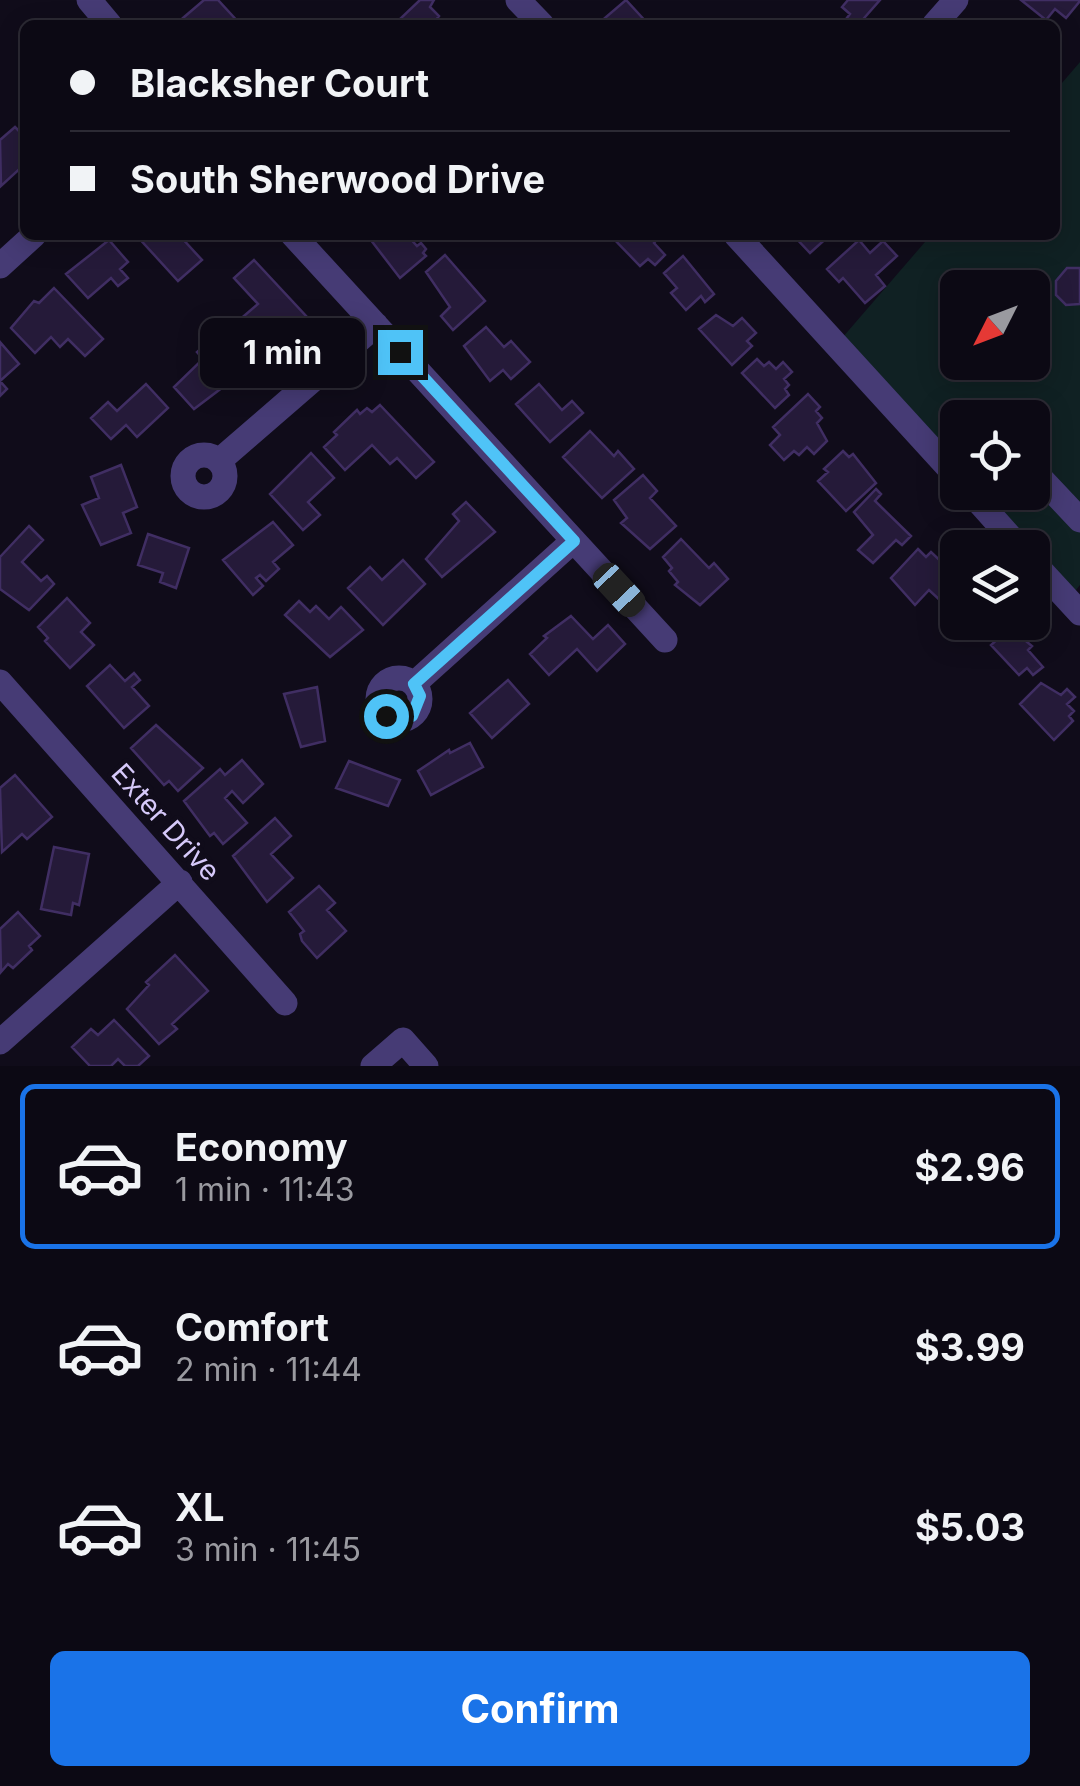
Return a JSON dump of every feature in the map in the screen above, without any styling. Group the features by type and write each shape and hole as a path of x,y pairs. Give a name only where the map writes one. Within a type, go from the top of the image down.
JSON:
{"street":[{"path":"88,0 106,20"},
{"path":"518,0 537,20"},
{"path":"938,20 956,0"},
{"path":"0,266 29,240"},
{"path":"298,240 665,640"},
{"path":"741,240 940,456"},
{"path":"219,462 376,325"},
{"path":"1050,488 1080,520"},
{"path":"986,510 1004,530"},
{"path":"414,684 574,541"},
{"path":"1050,578 1077,603"},
{"name":"Exter Drive","path":"0,682 286,1002"},
{"path":"0,1042 180,882"},
{"path":"372,1066 403,1040 426,1066"}],"shaded area":[{"path":"1080,62 1080,585 1068,600 1050,580 1050,530 1004,530 986,510 1050,510 1050,400 940,400 940,459 836,345 927,240 1060,240 1060,85"}],"building":[{"path":"204,0 218,0 236,20 185,20"},
{"path":"420,0 434,0 430,7 439,16 436,20 403,20 401,18"},
{"path":"626,0 644,20 603,20"},
{"path":"848,0 880,0 862,20 845,20 850,14 842,7"},
{"path":"1021,0 1080,1 1066,18 1055,9 1046,20"},
{"path":"15,127 20,132 20,169 1,186 0,140"},
{"path":"109,240 128,262 120,269 128,278 118,286 111,278 88,298 66,274"},
{"path":"141,240 184,240 202,260 178,281"},
{"path":"371,240 412,240 426,249 426,256 400,278"},
{"path":"615,240 656,240 654,243 665,255 655,265 648,259 640,266"},
{"path":"798,240 824,240 810,253"},
{"path":"859,240 870,253 883,241 897,256 876,275 885,286 865,303 843,278 839,282 827,269"},
{"path":"445,255 485,301 453,330 441,316 450,307 426,272"},
{"path":"683,256 714,294 705,302 701,296 686,310 671,293 677,288 664,273"},
{"path":"254,260 306,316 285,335 281,331 244,365 224,343 241,327 237,322 258,304 234,278"},
{"path":"1067,268 1080,268 1080,304 1066,305 1056,295 1056,281"},
{"path":"54,288 103,339 85,356 68,339 60,347 51,337 35,353 11,328 34,301 39,303"},
{"path":"716,315 733,326 742,318 756,333 747,341 752,346 732,365 699,329"},
{"path":"486,327 504,347 511,341 530,362 511,379 503,370 490,381 464,346"},
{"path":"0,342 19,364 0,381"},
{"path":"207,343 225,362 215,371 227,384 194,409 174,387 203,359 197,352"},
{"path":"757,359 776,369 783,362 792,372 784,379 789,395 775,408 742,373"},
{"path":"146,384 168,408 137,437 126,425 111,439 91,418 108,402 117,411"},
{"path":"539,384 562,410 572,401 583,413 550,442 516,404"},
{"path":"808,394 820,407 816,411 822,418 817,423 827,441 814,454 807,447 799,455 794,451 784,460 770,445 780,435 773,427"},
{"path":"380,405 434,462 416,478 397,458 390,464 372,445 345,470 324,447 357,410 360,414 367,408 372,412"},
{"path":"590,431 614,456 618,451 634,469 602,498 563,457"},
{"path":"843,451 849,457 853,454 876,483 846,511 818,481 828,472 824,469"},
{"path":"311,453 334,478 308,502 320,515 303,530 270,494"},
{"path":"121,465 137,507 123,513 131,533 101,545 82,505 99,498 91,477"},
{"path":"643,475 657,491 650,498 676,526 650,549 621,523 627,518 614,500"},
{"path":"876,489 881,494 875,501 911,536 902,545 896,540 873,563 858,550 873,535 854,512"},
{"path":"466,502 495,532 442,577 426,559 459,521 453,514"},
{"path":"273,522 293,545 273,562 279,569 266,581 260,575 256,578 263,586 253,595 223,560"},
{"path":"29,526 43,540 22,562 41,581 47,576 54,584 29,610 0,589 0,557"},
{"path":"148,534 189,548 176,588 160,582 163,573 138,565"},
{"path":"681,539 709,568 714,563 728,579 700,605 675,585 678,582 669,571 672,568 663,557"},
{"path":"918,549 926,557 931,552 940,560 940,600 929,590 915,605 891,578"},
{"path":"403,560 425,584 383,625 348,588 370,567 382,580"},
{"path":"67,598 90,623 81,632 94,645 70,668 45,641 48,638 38,627"},
{"path":"299,601 310,612 316,606 329,619 341,607 363,630 330,657 285,615"},
{"path":"571,616 593,639 608,625 625,644 597,671 577,649 549,675 530,654 547,638 544,636"},
{"path":"997,640 1025,640 1043,667 1033,675 1027,668 1019,675 991,645"},
{"path":"110,665 125,681 134,673 140,680 132,687 149,706 124,728 87,686"},
{"path":"508,680 529,704 492,738 470,713"},
{"path":"1041,683 1061,695 1067,689 1075,697 1067,704 1074,711 1069,716 1073,721 1054,740 1020,704"},
{"path":"317,687 325,741 301,747 284,694"},
{"path":"156,725 203,768 178,791 169,781 164,785 131,748"},
{"path":"470,743 483,767 431,795 418,771 449,750 450,753"},
{"path":"242,760 263,784 243,803 232,791 225,798 247,823 223,844 214,833 210,836 184,801 220,769 225,775"},
{"path":"349,761 400,780 388,806 336,788"},
{"path":"15,775 52,817 27,839 22,834 2,852 0,788"},
{"path":"275,818 291,836 271,854 293,878 267,902 233,856"},
{"path":"54,847 89,854 79,905 73,903 71,915 41,909"},
{"path":"319,886 335,903 327,910 346,931 317,958 302,941 300,934 304,931 289,912"},
{"path":"18,912 40,936 13,968 8,964 1,972 0,929"},
{"path":"175,955 208,991 172,1024 177,1029 159,1044 127,1009 149,985 146,982"},
{"path":"114,1020 149,1056 138,1066 125,1066 118,1059 111,1066 90,1066 72,1047 91,1029 98,1035"}],"route":[{"path":"386,716 400,720 412,716 420,704 414,684 574,541 400,352"}]}
